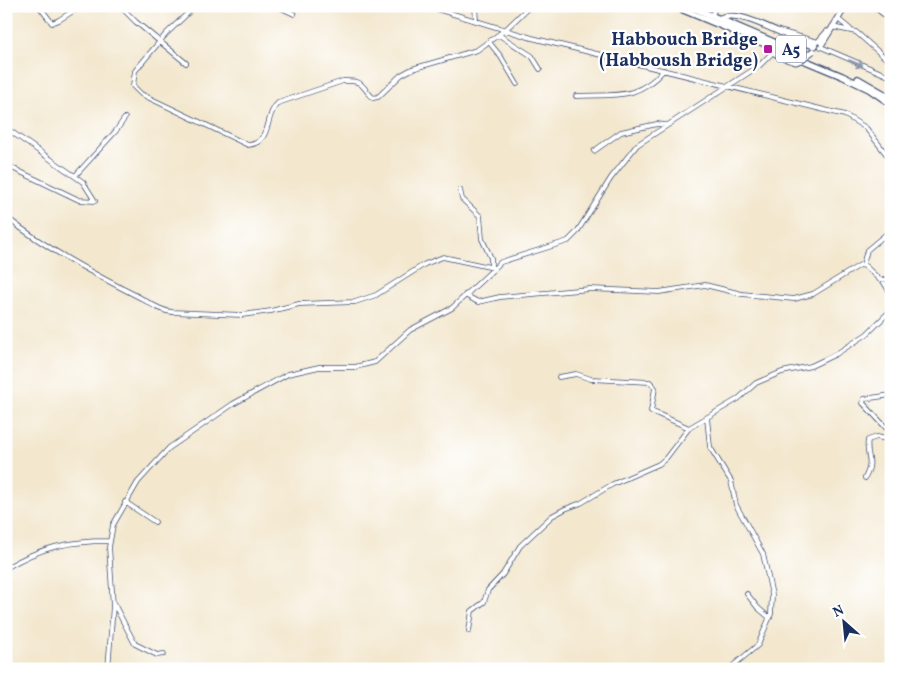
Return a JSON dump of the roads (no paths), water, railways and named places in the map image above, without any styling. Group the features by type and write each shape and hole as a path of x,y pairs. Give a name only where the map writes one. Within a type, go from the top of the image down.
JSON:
{"highway":[{"name":"A5","path":"674,6 763,42 868,89 891,104"},
{"name":"A5","path":"689,6 867,83 891,98"}],"main road":[{"path":"775,49 794,61 800,60 818,45 846,6"},
{"path":"720,18 725,15 734,15 818,45"}],"street":[{"path":"39,6 52,23 81,6"},
{"path":"120,6 136,22 186,63"},
{"path":"191,6 189,12 132,75 135,90 248,145 254,145 266,134 273,108 278,103 308,92 354,81 363,83 373,98 378,97 401,75 412,68 469,54 505,30 530,6"},
{"path":"277,6 294,14"},
{"path":"427,6 505,30 845,114 866,128 891,160"},
{"path":"475,6 476,22"},
{"path":"712,15 716,6"},
{"path":"873,6 891,20"},
{"path":"838,19 863,37 891,63"},
{"path":"831,28 850,29"},
{"path":"499,34 532,56 540,69"},
{"path":"489,42 501,57 517,84"},
{"path":"818,45 891,77"},
{"path":"108,669 113,602 109,541 113,525 138,482 170,448 233,404 296,372 319,367 355,367 375,362 404,335 445,312 493,267 507,260 570,239 631,150 665,125 759,66 775,49"},
{"path":"576,96 638,91 646,87 664,70"},
{"path":"75,176 115,132 124,118"},
{"path":"594,151 621,132 657,124 665,125"},
{"path":"6,128 83,182 95,201 79,200 6,165"},
{"path":"460,190 462,200 480,216 482,240 493,267"},
{"path":"6,218 43,245 124,292 161,310 172,312 242,315 271,311 299,304 355,302 376,295 425,264 442,257 493,267"},
{"path":"863,265 867,250 891,230"},
{"path":"465,295 478,302 500,297 590,289 659,292 705,285 751,295 794,299 813,294 856,266 863,265"},
{"path":"863,265 876,278 883,281 891,294"},
{"path":"883,281 891,278"},
{"path":"891,305 891,318"},
{"path":"468,631 472,611 484,602 488,590 503,574 520,546 545,523 565,509 581,503 613,484 659,464 666,458 689,428 738,399 756,383 782,372 811,366 836,354 867,334 890,311"},
{"path":"559,377 576,374 591,380 650,382 655,388 651,411 689,428"},
{"path":"891,395 870,397 864,399 863,403 891,433"},
{"path":"707,418 710,447 731,481 736,505 766,564 772,595 773,609 756,648 729,669"},
{"path":"865,478 871,465 867,450 868,440 877,437 891,440"},
{"path":"125,502 155,522"},
{"path":"6,568 29,555 57,544 109,541"},
{"path":"748,594 758,608 770,618"},
{"path":"113,602 135,644 157,655 164,654"}],"place":[{"name":"Habbouch Bridge (Habboush Bridge)","path":"768,49"}]}
